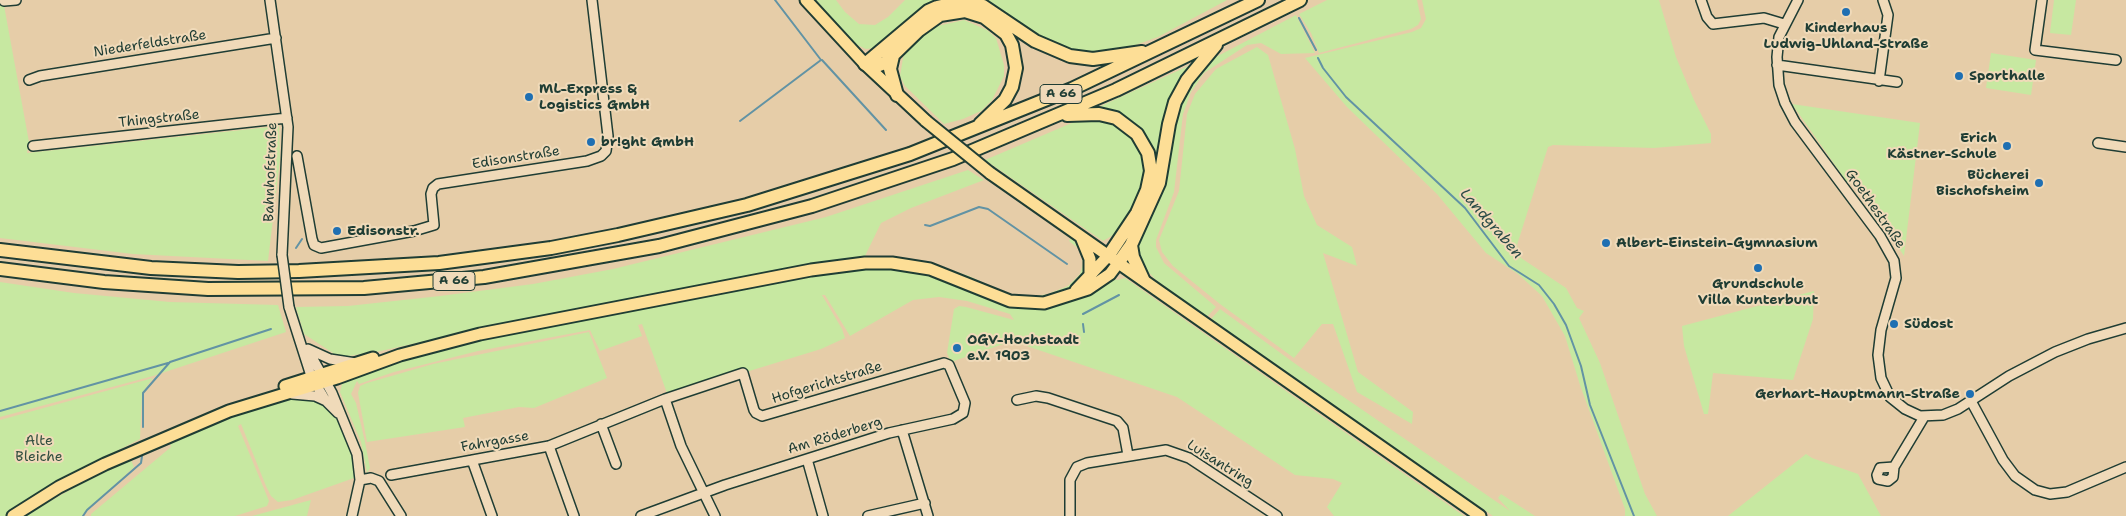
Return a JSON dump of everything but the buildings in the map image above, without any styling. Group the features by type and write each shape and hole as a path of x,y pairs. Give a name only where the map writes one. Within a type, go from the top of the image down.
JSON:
{"highway":[{"name":"A 66","path":"0,250 107,264 238,272 363,269 478,259 618,235 730,209 803,189 960,136 1037,104 1161,48 1258,0"},
{"name":"A 66","path":"0,269 114,282 239,290 364,288 484,277 626,253 751,224 916,172 1059,116 1300,0"},
{"path":"865,64 928,11 956,3 983,6 1040,44 1070,56 1102,58 1161,48"},
{"path":"865,64 880,65 925,24 940,16 966,11 984,17 1006,34 1012,46 1015,61 1012,87 1001,106 993,114 960,136"},
{"path":"1114,259 1131,245 1159,183 1169,124 1175,102 1187,80 1221,39"},
{"path":"892,56 890,69 897,95"},
{"path":"1059,116 1100,114 1116,118 1133,130 1146,148 1151,171 1147,190 1114,259"},
{"path":"1131,245 1133,257 1143,279"}],"main road":[{"path":"806,0 865,64 897,95 990,173 1480,516"},
{"path":"1079,234 1090,259 1090,277"},
{"path":"1069,295 1114,259"},
{"path":"13,516 60,487 96,469 229,411 258,396 400,354 480,334 854,264 892,263 930,269 1017,302 1044,302 1069,295 1101,281 1114,259"},
{"path":"229,411 284,394 356,362 400,354"}],"street":[{"path":"4,1 16,0"},
{"name":"Bahnhofstraße","path":"270,0 287,118 282,255 289,307 305,347 306,364 342,417 354,446 360,480"},
{"name":"Edisonstraße","path":"318,247 326,248 370,240 434,225 431,194 432,188 438,184 587,161 601,156 606,151 608,136 592,0"},
{"path":"1702,0 1707,17 1713,24 1764,18 1784,24"},
{"name":"Goethestraße","path":"1798,0 1784,24 1777,46 1777,65 1781,93 1789,113 1892,255 1896,267 1896,278 1880,339 1879,371 1883,385 1890,397 1905,409 1924,418"},
{"path":"1879,81 1888,15 1883,0"},
{"path":"2042,0 2035,50 2116,60"},
{"name":"Niederfeldstraße","path":"29,80 40,76 276,38"},
{"path":"1777,65 1896,82"},
{"name":"Thingstraße","path":"33,146 287,118"},
{"path":"2098,143 2126,147"},
{"name":"Bahnhofstraße","path":"297,156 312,239 318,247"},
{"path":"1894,467 1924,418 1950,413 2009,376 2055,352 2088,339 2126,328"},
{"path":"305,347 330,359 356,362"},
{"name":"Hofgerichtstraße","path":"743,374 756,413 766,416 947,364 964,400"},
{"name":"Fahrgasse","path":"391,475 549,446 665,399 743,374"},
{"name":"Bahnhofstraße","path":"318,379 326,401 342,417"},
{"path":"284,394 315,396 326,401"},
{"path":"1017,400 1036,396 1048,398 1117,421 1123,428 1128,455"},
{"path":"665,399 681,446 715,516"},
{"name":"Am Röderberg","path":"641,516 703,493 902,430 961,415 965,411 964,400"},
{"path":"1971,401 2003,460 2015,476 2035,490 2050,494 2067,492 2126,467"},
{"path":"601,424 616,464"},
{"path":"902,430 928,516"},
{"path":"549,446 574,516"},
{"name":"Luisantring","path":"1070,516 1069,487 1074,470 1087,463 1158,450 1179,453 1277,516"},
{"path":"472,460 492,516"},
{"path":"807,460 824,516"},
{"path":"352,516 360,480 371,478 379,481 401,516"},
{"path":"868,516 925,503"}],"green space":[{"path":"0,0 3,0 29,142 27,153 279,126 280,159 268,261 133,254 0,238"},
{"path":"816,0 836,0 845,12 859,24 875,25 888,17 905,0 942,0 931,3 898,26 874,48 866,49 855,44"},
{"path":"979,0 1227,0 1158,37 1124,49 1074,54 1040,40"},
{"path":"1327,0 1417,0 1421,19 1418,25 1411,29 1319,53 1311,33 1299,14"},
{"path":"1422,0 1659,0 1676,57 1711,134 1711,143 1654,148 1553,145 1548,147 1517,245 1521,258 1566,288 1577,308 1584,311 1579,318 1600,363 1645,494 1657,516 1625,516 1625,509 1580,385 1565,336 1542,296 1518,274 1486,253 1437,194 1347,107 1305,58 1412,32 1421,28 1426,19"},
{"path":"2054,0 2076,0 2071,35 2050,33"},
{"path":"1296,15 1315,53 1281,54 1261,43 1247,45 1204,73 1191,92 1183,114 1174,192 1156,240 1156,247 1164,263 1216,307 1206,318 1155,279 1143,266 1137,255 1137,245 1184,90 1212,59"},
{"path":"964,20 987,30 996,38 1004,65 1004,76 992,100 981,111 963,119 944,124 905,86 900,76 903,58 907,49 933,27"},
{"path":"1257,47 1268,55 1295,149 1304,196 1317,225 1352,247 1357,266 1323,253 1358,372 1413,412 1412,424 1357,392 1333,324 1322,324 1294,358 1220,304 1173,266 1162,252 1159,240 1179,191 1187,114 1195,94 1216,69"},
{"path":"1991,53 2036,60 2031,95 1986,88"},
{"path":"1197,62 1189,70 1158,169 1138,129 1090,111"},
{"path":"1792,104 1920,123 1904,256 1855,185 1847,182"},
{"path":"1092,119 1105,120 1125,128 1142,149 1147,169 1140,198 1120,231 1103,241 985,160 1074,122"},
{"path":"968,170 984,180 911,208 881,223 865,256 900,258 932,264 969,276 1005,293 1031,297 1048,294 1068,286 1080,274 1083,264 1082,257 1079,249 1069,241 1071,238 1084,252 1086,273 1072,288 1037,299 1018,299 902,260 458,334 376,352 341,357 333,356 333,353 304,334 296,307 348,306 440,296 533,284 613,269 826,217"},
{"path":"871,267 922,271 1024,307 1113,278 1117,280 1125,278 1464,516 1334,516 1327,507 1342,483 1333,479 1295,475 1177,397 1012,341 951,362 947,353 954,309 959,306 966,307 1014,320 1010,314 967,301 939,297 913,300 850,336 825,295 822,295 842,329 845,338 821,349 668,396 642,324 638,325 642,336 600,351 590,330 478,351 394,372 359,384 357,381 351,394 356,403 365,442 370,468 367,473 361,442 340,392 341,381 347,377 454,344 834,270"},
{"path":"0,282 74,293 170,302 278,305 286,332 153,376 0,417"},
{"path":"1814,291 1813,319 1793,380 1713,373 1708,414 1704,414 1684,346 1682,326"},
{"path":"1220,309 1297,365 1510,511 1498,498 1501,494 1535,516 1493,516 1211,319"},
{"path":"589,332 607,378 534,408 519,407 463,418 465,427 367,442 358,393 360,386 433,364"},
{"name":"Alte Bleiche","path":"153,378 142,393 140,439 59,481 7,516 0,516 0,420"},
{"path":"305,397 324,403 337,415 353,454 354,478 292,500 278,502 271,496 266,486 241,424 238,426 269,501 267,506 235,516 91,516 91,514 171,447 169,440 270,402"},
{"path":"1806,454 1812,458 1858,474 1881,516 1728,516"},
{"name":"Alte Bleiche","path":"131,460 134,467 82,516 24,516 84,482"},
{"path":"311,500 307,516 252,516"}],"waterway":[{"path":"740,121 821,60 775,0"},
{"name":"Landgraben","path":"1299,18 1316,50"},
{"name":"Landgraben","path":"1318,58 1323,68 1346,97 1465,208 1509,266 1539,285 1554,304 1566,325 1581,366 1590,405 1634,516"},
{"path":"822,60 886,130"},
{"path":"925,225 930,226 979,207 988,209 1067,264"},
{"path":"296,248 302,239"},
{"path":"1083,314 1119,295"},
{"path":"1083,324 1084,332"},
{"path":"143,427 143,393 170,362 271,329"},
{"path":"0,411 168,363"},
{"path":"83,516 87,510 141,463 142,456"}],"place":[{"name":"Kinderhaus Ludwig-Uhland-Straße","path":"1846,12"},
{"name":"Sporthalle","path":"1959,76"},
{"name":"ML-Express & Logistics GmbH","path":"529,97"},
{"name":"br!ght GmbH","path":"591,142"},
{"name":"Erich Kästner-Schule","path":"2007,146"},
{"name":"Bücherei Bischofsheim","path":"2039,183"},
{"name":"Edisonstr.","path":"337,231"},
{"name":"Albert-Einstein-Gymnasium","path":"1606,243"},
{"name":"Grundschule Villa Kunterbunt","path":"1758,268"},
{"name":"Südost","path":"1894,324"},
{"name":"OGV-Hochstadt e.V. 1903","path":"957,348"},
{"name":"Gerhart-Hauptmann-Straße","path":"1970,394"}]}
